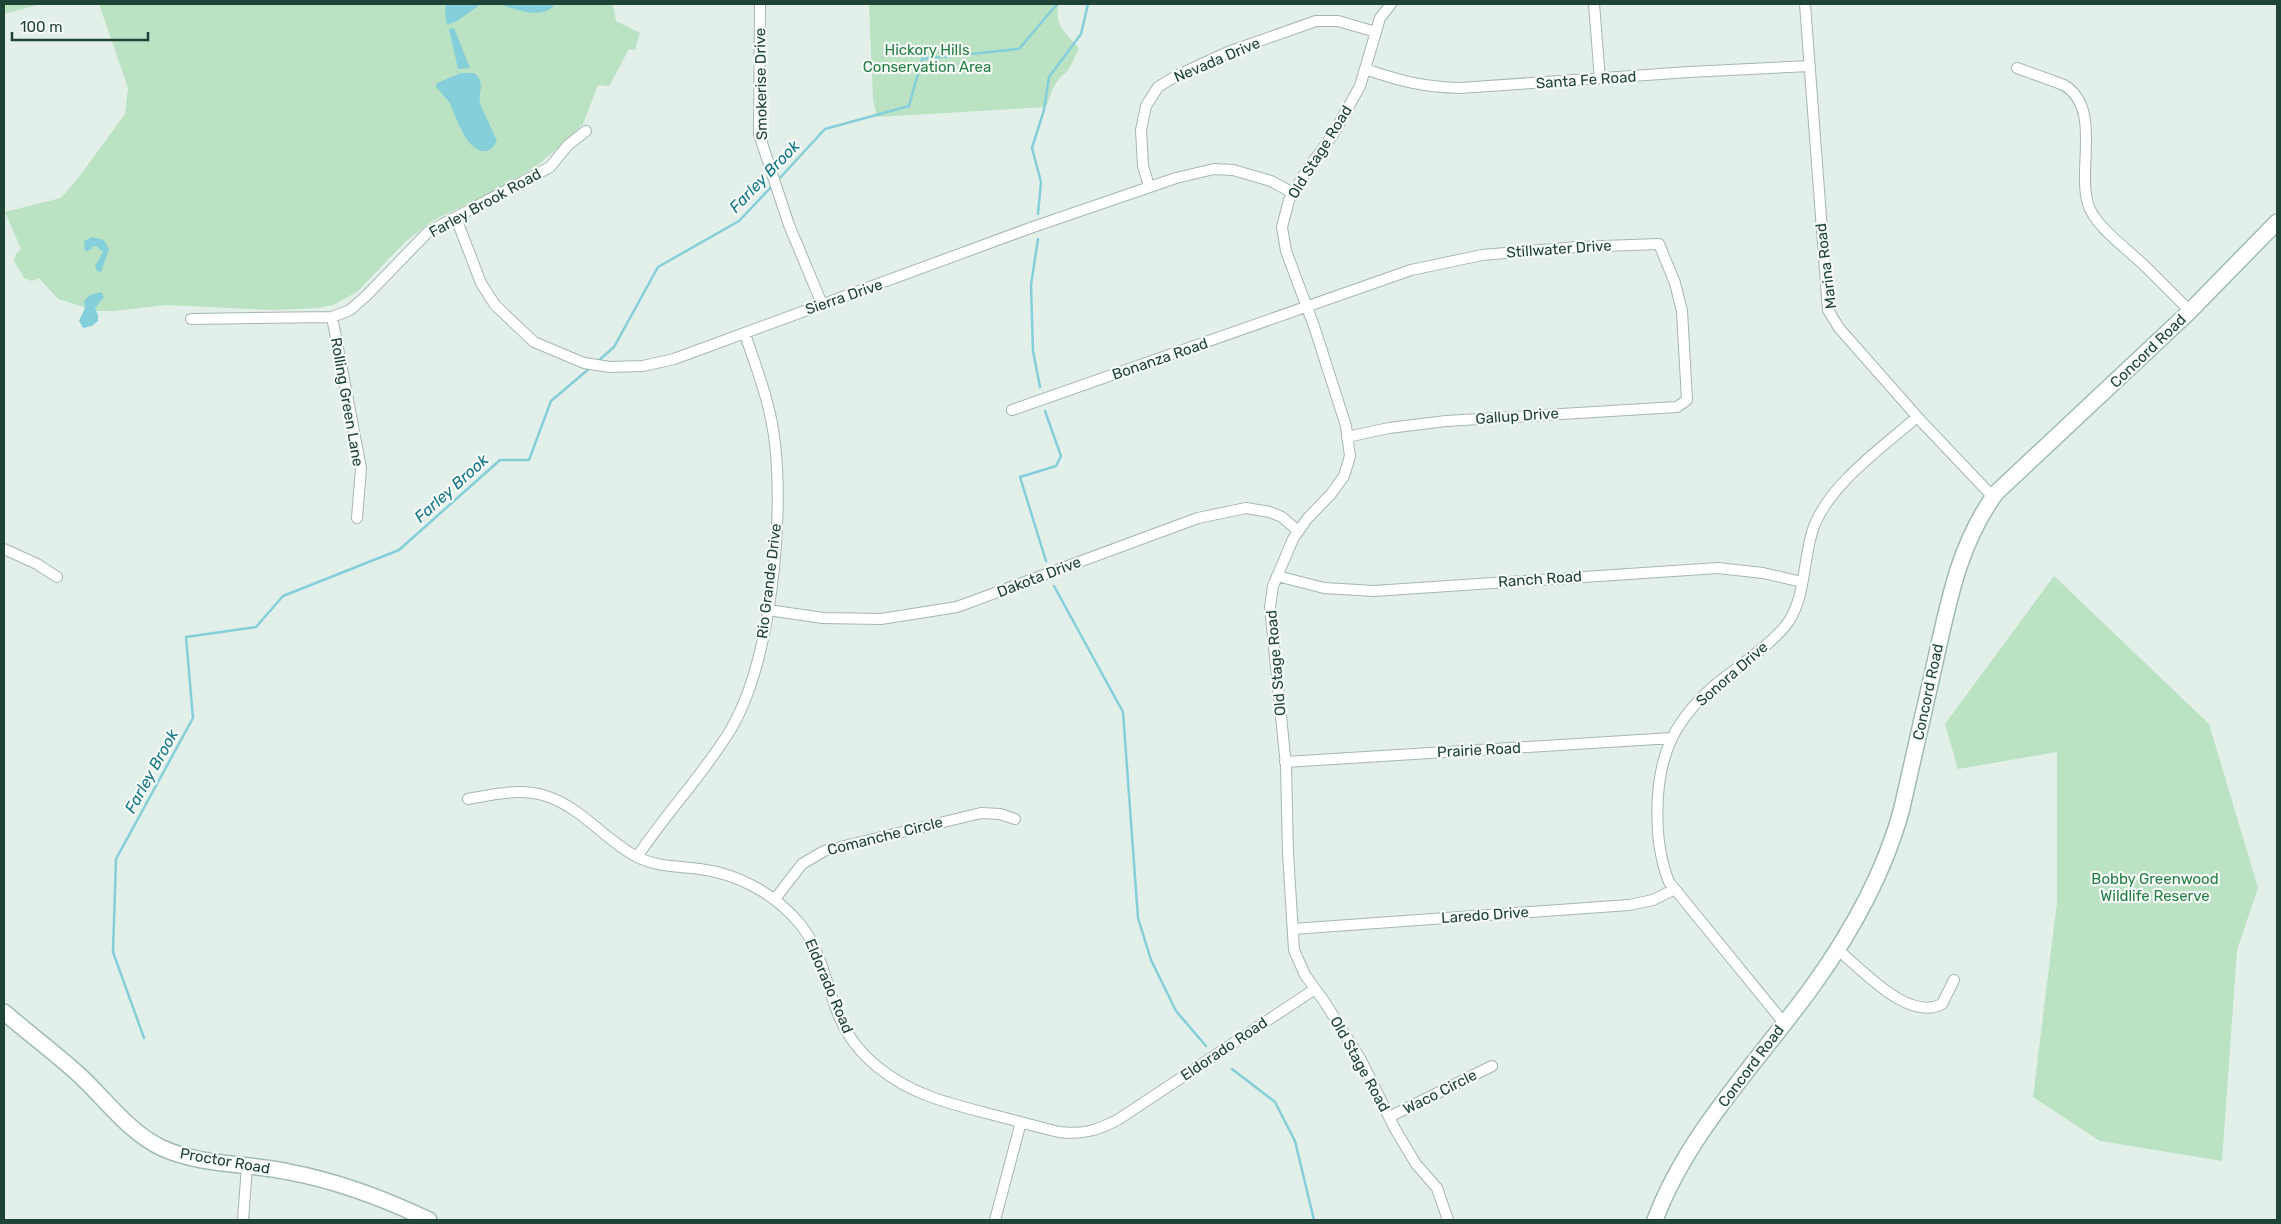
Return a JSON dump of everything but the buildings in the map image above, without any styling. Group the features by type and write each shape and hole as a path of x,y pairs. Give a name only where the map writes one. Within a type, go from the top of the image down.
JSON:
{"main road":[{"name":"Concord Road","path":"1655,1220 1665,1195 1704,1128 1838,950 1859,916 1892,845 1946,607 1956,574 1969,536 1993,497 2190,311 2277,222"},
{"name":"Proctor Road","path":"4,1012 77,1073 136,1132 164,1149 191,1157 289,1172 330,1182 373,1196 429,1220"}],"street":[{"name":"Smokerise Drive","path":"760,4 760,134 789,225 822,304"},
{"name":"Old Stage Road","path":"1391,4 1380,18 1360,86 1334,132 1289,200 1282,227 1286,251 1308,307 1330,372 1348,437 1350,456 1344,476 1293,539 1273,586 1270,607 1286,762 1288,853 1294,950 1305,975 1362,1060 1416,1164 1437,1188 1448,1220"},
{"path":"1594,4 1600,79"},
{"name":"Marina Road","path":"1805,4 1828,310 1839,328 1917,416 1993,497"},
{"name":"Nevada Drive","path":"1149,186 1142,157 1141,130 1146,106 1158,87 1176,76 1228,52 1316,21 1338,21 1376,32"},
{"name":"Santa Fe Road","path":"1365,69 1406,83 1460,88 1689,72 1810,66"},
{"path":"2017,68 2064,85 2071,89 2080,100 2086,127 2086,197 2091,211 2105,229 2190,311"},
{"name":"Farley Brook Road","path":"191,319 332,317 350,310 428,232 550,167 568,146 586,131"},
{"name":"Sierra Drive","path":"456,218 481,283 495,305 534,342 562,356 584,363 610,367 643,366 674,359 1149,186 1214,169 1233,170 1271,181 1293,193"},
{"name":"Stillwater Drive","path":"1308,307 1411,270 1482,255 1576,247 1659,244 1675,283 1682,312 1687,382 1686,400"},
{"name":"Bonanza Road","path":"1012,410 1308,307"},
{"name":"Rolling Green Lane","path":"332,317 361,468 357,518"},
{"name":"Rio Grande Drive","path":"637,857 652,834 698,777 732,727 748,687 765,630 777,515 775,443 766,396 745,334"},
{"name":"Gallup Drive","path":"1348,437 1388,428 1446,421 1677,407 1686,400"},
{"name":"Sonora Drive","path":"1784,1023 1673,890 1662,865 1658,838 1661,778 1672,738 1684,718 1703,697 1782,630 1793,612 1802,582 1812,531 1827,502 1849,477 1917,416"},
{"name":"Dakota Drive","path":"768,610 822,618 881,619 957,607 1198,518 1246,508 1270,512 1282,517 1298,531"},
{"path":"4,549 37,564 57,577"},
{"name":"Ranch Road","path":"1277,576 1324,588 1374,591 1718,568 1763,573 1802,582"},
{"name":"Prairie Road","path":"1286,762 1672,738"},
{"name":"Eldorado Road","path":"468,799 520,791 546,796 566,805 637,857 666,866 722,873 750,884 775,900 794,918 809,938 823,967 840,1020 855,1044 877,1067 917,1093 1067,1133 1084,1133 1101,1128 1128,1114 1315,989"},
{"name":"Comanche Circle","path":"775,900 802,864 811,857 836,846 981,813 1000,814 1015,819"},
{"name":"Laredo Drive","path":"1293,929 1629,905 1653,900 1673,890"},
{"path":"1838,950 1897,999 1913,1007 1927,1009 1942,1004 1954,980"},
{"name":"Waco Circle","path":"1390,1117 1492,1066"},
{"path":"995,1220 1021,1122"},
{"path":"243,1220 246,1166"}],"green space":[{"path":"4,4 41,4 4,14"},
{"path":"99,4 613,4 616,21 640,33 635,50 629,49 609,86 598,85 583,124 559,147 539,164 500,188 432,221 405,242 357,292 333,305 318,308 272,310 166,305 114,311 96,311 58,299 39,278 32,281 24,278 14,261 16,254 21,249 5,212 61,198 79,177 125,114 128,88"},
{"name":"Hickory Hills Conservation Area","path":"869,4 1058,4 1059,23 1065,33 1079,48 1069,69 1053,88 1046,107 877,117 873,99"},
{"name":"Bobby Greenwood Wildlife Reserve","path":"2054,576 2209,724 2258,888 2237,950 2222,1161 2100,1141 2033,1097 2057,903 2057,752 1958,769 1945,724"}],"water":[{"path":"446,4 481,4 457,21 447,25"},
{"path":"499,4 555,4 550,9 536,13 520,11"},
{"path":"454,28 470,68 458,69 449,29"},
{"path":"461,73 474,73 480,80 480,104 497,141 493,147 486,151 479,150 467,140 449,102 436,87 437,83"},
{"path":"92,237 104,240 109,249 101,272 97,271 95,266 103,252 96,246 93,246 91,250 85,251 84,241"},
{"path":"101,292 104,297 95,308 98,321 92,326 83,328 79,321 85,308 84,301 90,295"}],"waterway":[{"name":"Farley Brook","path":"777,181 825,129 909,106 922,59 1019,49 1057,4"},
{"path":"1038,214 1041,182 1032,148 1044,110 1049,77 1081,34 1088,4"},
{"name":"Farley Brook","path":"597,362 614,347 658,267 739,221 773,185"},
{"path":"1038,239 1031,285 1033,351 1040,387"},
{"name":"Farley Brook","path":"144,1038 113,952 116,859 193,718 186,637 256,627 283,596 399,550 500,460 529,460 551,401 591,367"},
{"path":"1045,411 1061,456 1056,466 1020,477 1046,561"},
{"path":"1054,586 1123,712 1138,918 1151,960 1176,1011 1206,1046"},
{"path":"1232,1069 1275,1102 1295,1141 1314,1220"}]}
